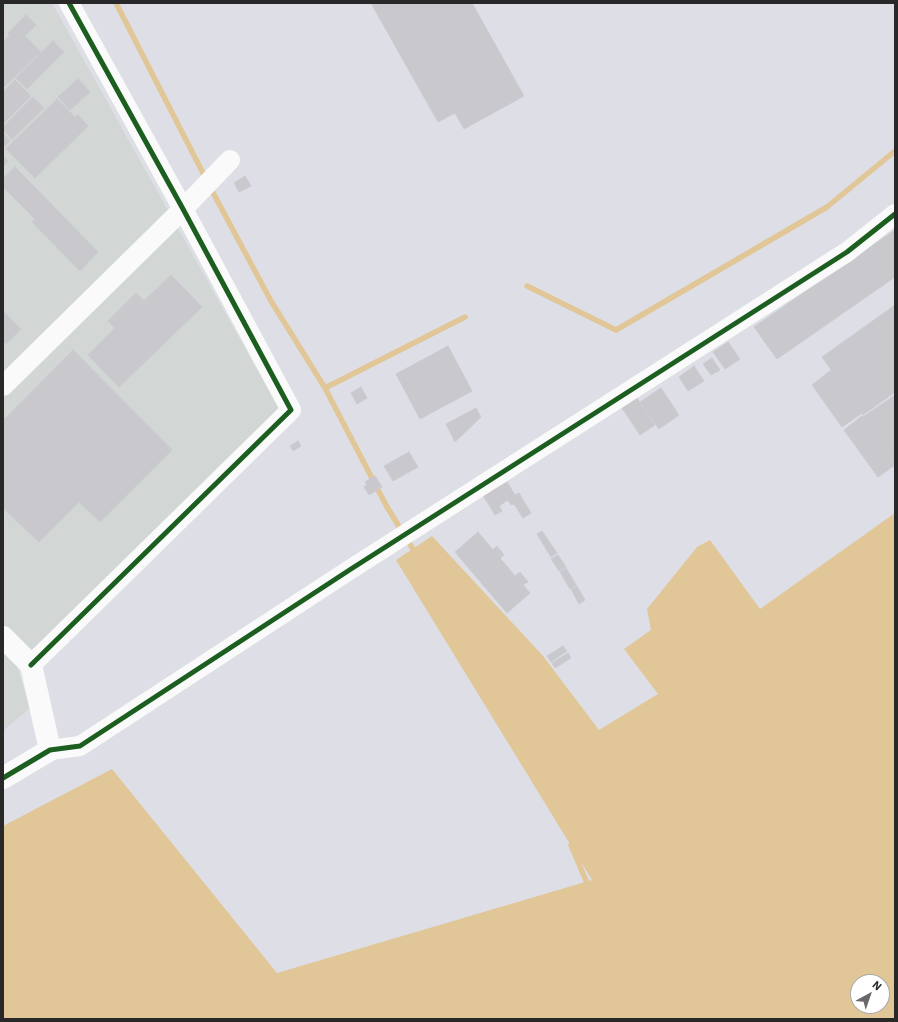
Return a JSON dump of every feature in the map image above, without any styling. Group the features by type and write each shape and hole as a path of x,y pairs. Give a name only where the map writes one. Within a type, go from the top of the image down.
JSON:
{"street":[{"path":"31,664 291,410 70,3"},
{"path":"3,386 183,209 230,160"},
{"path":"3,778 50,750 80,746 436,514 847,252 895,214"},
{"path":"3,637 31,664 50,750"}],"shaded area":[{"path":"3,3 52,3 279,409 17,666 30,708 3,731"},
{"path":"895,513 895,1019 3,1019 3,826 112,769 277,973 592,880 396,560 432,536 543,656 599,730 658,694 624,649 651,630 647,609 697,547 710,540 760,609"}],"building":[{"path":"371,3 472,3 524,96 464,129 455,113 438,122"},
{"path":"26,15 36,25 16,44 32,60 3,88 3,42 10,35 8,33"},
{"path":"25,36 41,52 32,60 16,44"},
{"path":"53,41 64,52 27,89 16,78"},
{"path":"78,79 90,92 70,110 58,97"},
{"path":"15,80 31,96 3,124 3,92"},
{"path":"33,97 44,108 12,139 3,130 3,127"},
{"path":"57,99 75,117 78,115 88,126 35,178 6,149"},
{"path":"3,133 10,141 3,147"},
{"path":"3,156 8,161 3,167"},
{"path":"15,167 98,252 80,271 32,222 35,219 3,187 3,179"},
{"path":"245,176 251,186 239,192 234,183"},
{"path":"895,230 895,277 777,359 754,327"},
{"path":"171,275 202,307 119,387 88,355 115,328 108,321 136,293 144,301"},
{"path":"895,305 895,392 863,415 822,357"},
{"path":"3,311 21,329 6,344 3,341"},
{"path":"728,342 740,359 725,369 713,352"},
{"path":"448,346 472,391 420,419 396,374"},
{"path":"73,350 172,450 100,522 79,502 39,542 3,508 3,416 5,419"},
{"path":"712,358 720,370 711,375 703,364"},
{"path":"694,366 704,381 688,391 679,377"},
{"path":"831,370 862,413 842,427 812,385"},
{"path":"361,387 367,398 357,404 351,393"},
{"path":"661,388 679,415 659,429 640,402"},
{"path":"895,395 895,462 863,417"},
{"path":"637,398 655,425 640,435 622,408"},
{"path":"476,408 481,417 455,442 446,424"},
{"path":"862,416 895,462 895,465 878,477 844,430"},
{"path":"298,441 301,446 293,451 290,446"},
{"path":"409,452 418,467 393,481 384,466"},
{"path":"375,476 382,487 369,495 364,487 367,485 365,482"},
{"path":"498,482 501,486 507,482 515,495 519,493 531,513 523,518 514,504 511,505 508,500 499,506 502,511 495,515 481,492"},
{"path":"542,531 557,553 551,557 537,534"},
{"path":"478,532 493,550 497,546 504,555 500,558 515,576 520,572 528,582 523,585 530,593 507,613 455,552"},
{"path":"558,555 566,567 559,571 551,559"},
{"path":"566,568 576,585 570,589 560,572"},
{"path":"577,586 585,600 579,604 571,589"},
{"path":"563,646 567,651 551,662 547,656"},
{"path":"568,653 571,658 555,668 552,663"}],"waterway":[{"path":"116,3 206,179"},
{"path":"527,286 616,330 827,207 895,151"},
{"path":"210,187 271,301 325,388 387,507 416,554"},
{"path":"325,388 465,317"},
{"path":"571,845 589,888"}],"cycle path":[{"path":"31,665 291,410 183,209 69,3"},
{"path":"3,778 50,750 80,746 351,569 847,252 895,214"}]}
